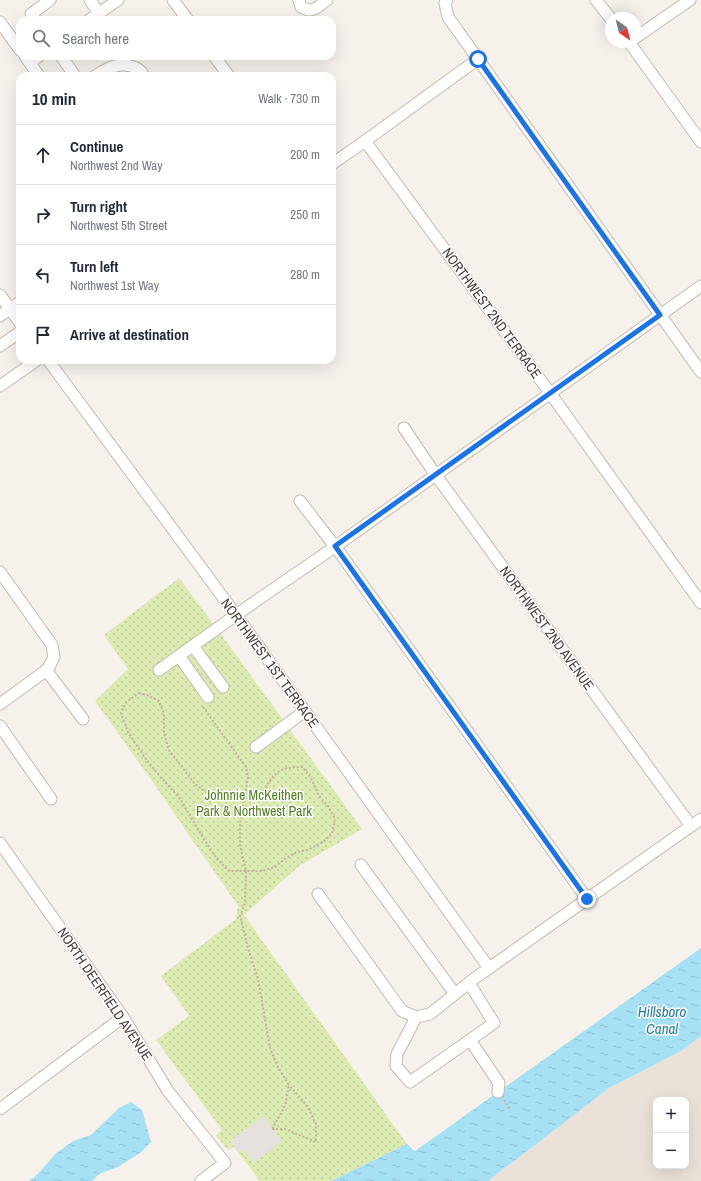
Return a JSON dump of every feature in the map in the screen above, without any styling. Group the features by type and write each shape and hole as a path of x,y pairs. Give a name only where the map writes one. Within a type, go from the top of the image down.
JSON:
{"street":[{"path":"33,16 31,14 50,0"},
{"path":"90,0 99,13"},
{"path":"95,16 118,0"},
{"path":"173,0 185,16"},
{"path":"299,0 301,7 307,11 314,9 327,0"},
{"path":"596,0 605,12"},
{"path":"641,34 690,0"},
{"path":"446,1 448,17 701,372"},
{"path":"0,22 16,44"},
{"path":"633,48 701,142"},
{"path":"336,161 478,59"},
{"path":"28,60 36,72"},
{"path":"64,60 72,72"},
{"path":"217,60 226,72"},
{"path":"105,72 114,66 126,65 132,66 142,72"},
{"name":"NORTHWEST 2ND TERRACE","path":"365,141 551,394 701,603"},
{"path":"160,670 435,474 551,394 701,286"},
{"path":"0,295 16,317"},
{"path":"0,316 16,305"},
{"path":"0,346 16,335"},
{"path":"0,386 31,364"},
{"name":"NORTHWEST 1ST TERRACE","path":"51,364 236,615 489,968"},
{"name":"NORTHWEST 2ND AVENUE","path":"404,428 435,474 691,826"},
{"path":"300,501 335,546 587,899"},
{"path":"0,572 52,645 54,657 46,670 0,704"},
{"path":"193,646 222,687"},
{"path":"179,656 205,701"},
{"path":"46,670 83,719"},
{"path":"256,747 305,711"},
{"path":"0,726 51,799"},
{"path":"318,894 402,1011 416,1017 430,1014 472,980 701,820"},
{"name":"NORTH DEERFIELD AVENUE","path":"0,843 123,1017 168,1091 225,1163 201,1181"},
{"path":"361,865 455,994"},
{"path":"416,1017 397,1054 396,1066 410,1082 494,1023 472,980"},
{"path":"0,1110 123,1017"},
{"path":"470,1040 499,1082 499,1094"}],"path":[{"path":"139,693 159,701 164,714 164,733 169,750 196,784 209,794 245,793 253,795 262,792 279,770 292,767 303,767 312,780 319,796 328,806 335,819 332,834 323,842 308,850 297,852 275,867 262,871 246,872 229,871 217,858 179,797 146,759 128,732 121,713 126,702 139,693"},
{"path":"205,701 246,767 248,777 240,823 240,845 246,872 245,903 240,916 258,979 270,1048 278,1067 289,1085 308,1107 316,1124 316,1142 285,1128 272,1129 286,1106 289,1085"},
{"path":"499,1094 510,1109"}],"shaded area":[{"path":"701,1036 701,1181 488,1181 609,1088 681,1051"},
{"path":"264,1116 282,1141 254,1163 244,1150 239,1153 230,1141"}],"green space":[{"name":"Johnnie McKeithen Park & Northwest Park","path":"179,578 362,829 299,866 244,915 407,1144 331,1181 260,1181 234,1147 228,1150 216,1135 222,1130 156,1040 189,1016 161,976 236,919 238,906 95,701 128,669 104,635"}],"water":[{"name":"Hillsboro Canal","path":"701,948 701,1036 681,1051 609,1088 488,1181 331,1181 407,1144 415,1151"},
{"path":"131,1102 142,1110 151,1142 140,1153 118,1167 99,1174 92,1181 29,1181 38,1174 55,1154 73,1141 91,1135 119,1108"}],"route":[{"path":"478,59 660,315 551,394 335,546 587,899"}]}
